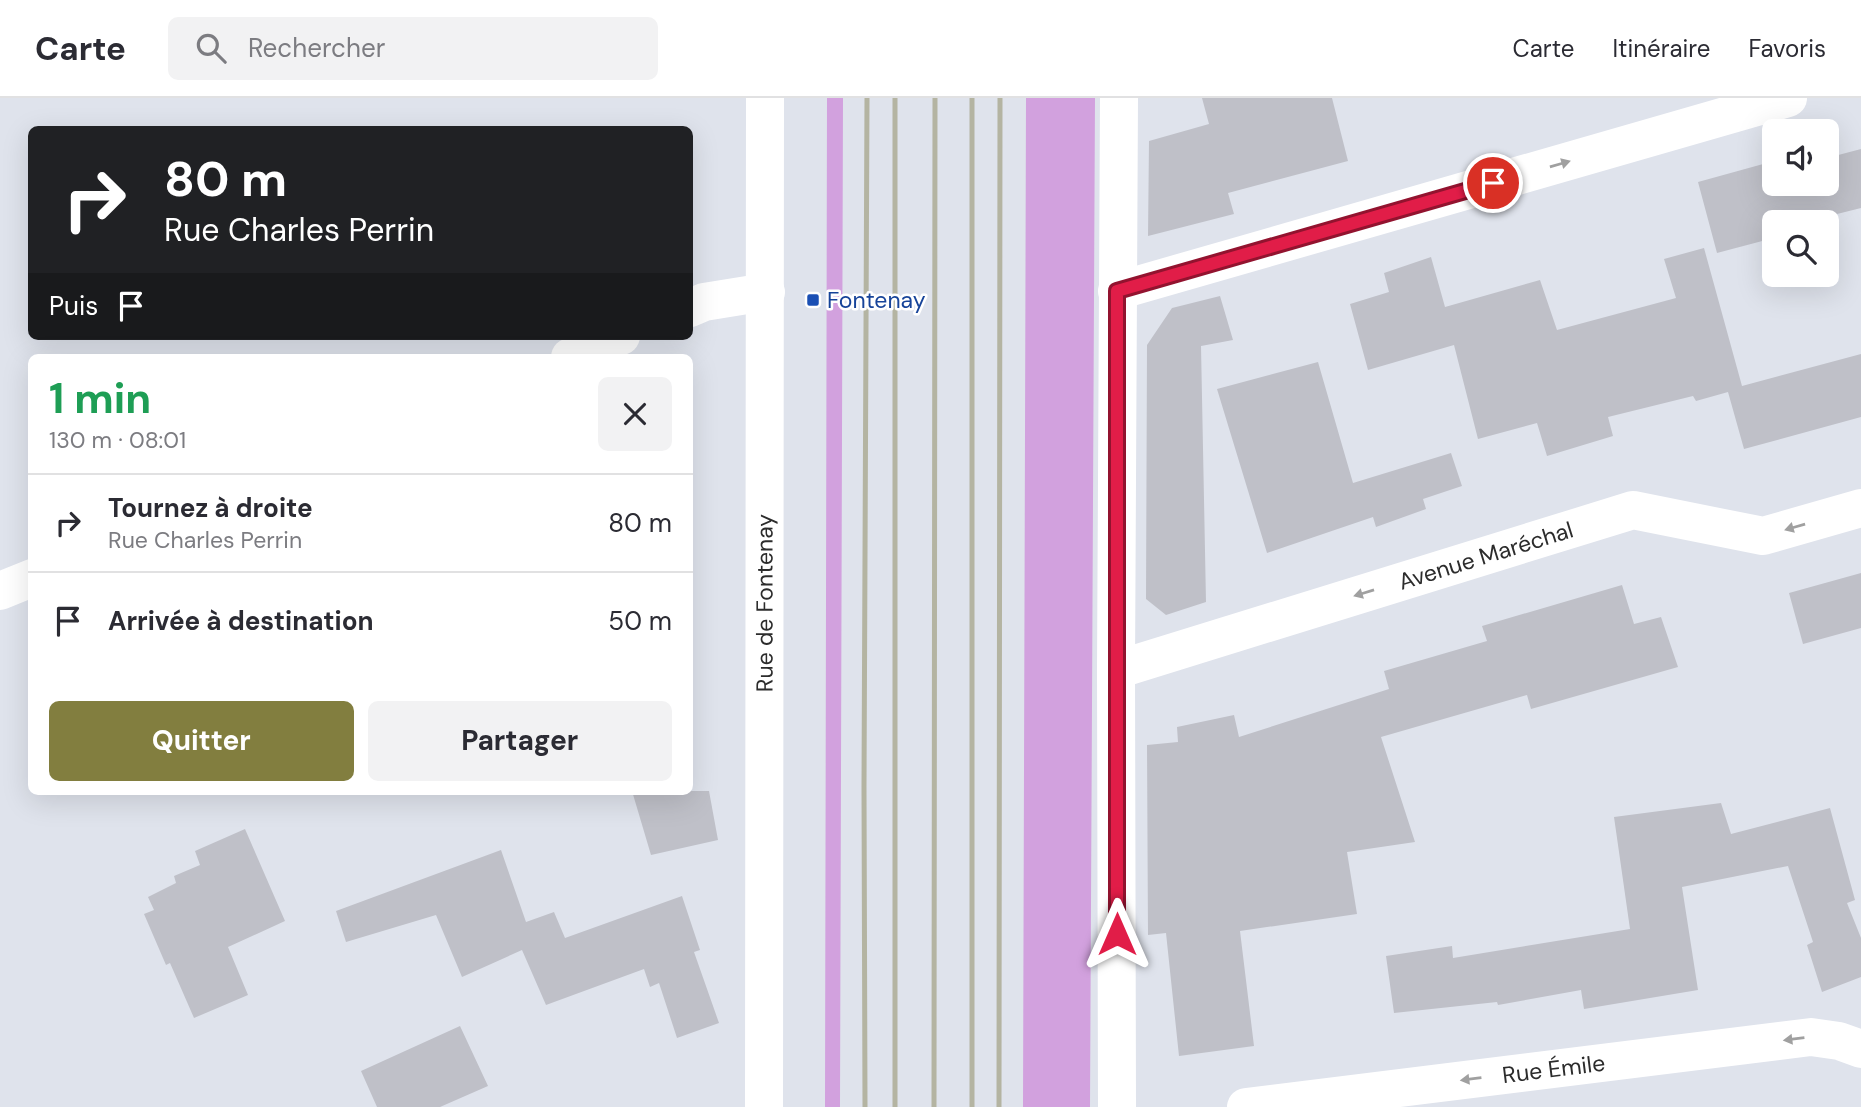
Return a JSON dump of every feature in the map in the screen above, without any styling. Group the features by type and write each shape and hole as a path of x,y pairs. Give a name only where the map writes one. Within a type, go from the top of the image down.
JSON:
{"street":[{"name":"Rue de Fontenay","path":"754,1103 766,292 765,98"},
{"path":"1117,1107 1119,98"},
{"path":"1117,291 1788,98"},
{"path":"693,307 704,302 766,292"},
{"path":"577,354 611,340"},
{"name":"Avenue Maréchal","path":"1116,670 1633,510 1763,536 1861,508"},
{"path":"0,591 28,580"},
{"name":"Rue Émile","path":"1246,1107 1811,1037 1839,1041 1861,1049"}],"shaded area":[{"path":"827,98 843,98 840,1107 825,1107"},
{"path":"1026,98 1095,98 1090,1107 1023,1107"}],"building":[{"path":"1202,98 1332,98 1348,161 1228,193 1234,214 1148,236 1149,141 1209,124"},
{"path":"1861,149 1861,208 1839,214 1839,210 1762,210 1762,241 1717,253 1698,182 1762,164 1762,196 1839,196 1839,155"},
{"path":"1704,248 1742,386 1861,354 1861,417 1744,449 1728,392 1696,401 1693,396 1608,417 1613,436 1547,456 1537,423 1478,439 1454,345 1368,370 1350,304 1389,292 1384,273 1431,257 1445,307 1540,280 1557,330 1676,298 1664,259"},
{"path":"1220,296 1233,340 1201,346 1206,602 1166,615 1146,599 1147,345 1172,308"},
{"path":"1318,362 1353,483 1451,453 1462,486 1423,499 1426,509 1376,527 1373,517 1267,553 1217,389"},
{"path":"1861,573 1861,628 1803,644 1789,593"},
{"path":"1622,585 1634,624 1661,617 1678,667 1531,709 1527,695 1381,737 1415,842 1347,852 1357,914 1240,931 1254,1046 1179,1056 1166,933 1148,935 1147,745 1178,742 1177,727 1234,715 1239,737 1389,689 1384,671 1487,641 1482,626"},
{"path":"693,791 709,791 718,840 651,855 633,795 693,795"},
{"path":"1721,803 1731,834 1830,808 1855,900 1847,903 1861,938 1861,977 1822,992 1807,945 1813,942 1788,866 1682,887 1698,990 1584,1009 1581,990 1498,1005 1497,1002 1394,1013 1386,956 1452,946 1453,958 1630,929 1614,817"},
{"path":"245,829 285,921 228,947 248,995 194,1018 170,963 166,965 144,914 154,910 148,897 176,883 174,876 200,865 195,851"},
{"path":"501,850 526,922 554,912 565,938 682,896 700,950 694,952 719,1023 677,1038 659,983 650,987 644,969 546,1005 522,950 462,977 436,915 346,942 336,911"},
{"path":"460,1026 488,1086 440,1107 377,1107 361,1071"}],"railway":[{"path":"865,1107 867,98"},
{"path":"895,98 895,1107"},
{"path":"934,1107 935,98"},
{"path":"972,98 972,1107"},
{"path":"999,1107 1000,98"}],"place":[{"name":"Fontenay","path":"813,300"}],"route":[{"path":"1117,934 1117,291 1493,183"}]}
